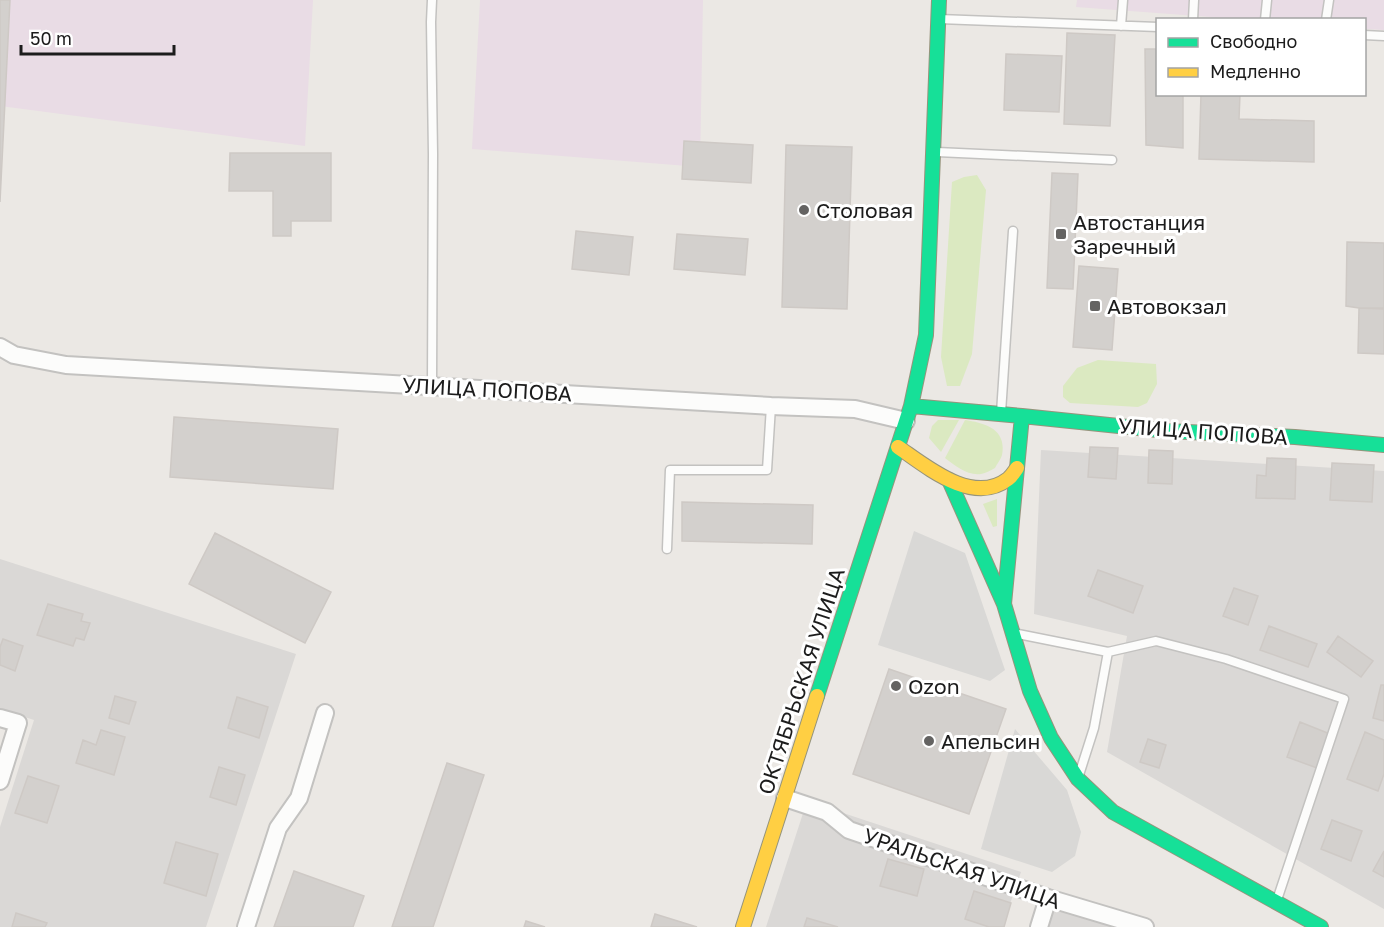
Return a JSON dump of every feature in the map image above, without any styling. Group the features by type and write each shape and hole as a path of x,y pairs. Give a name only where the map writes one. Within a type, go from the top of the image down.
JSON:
{"street":[{"path":"908,414 926,334 939,0"},
{"name":"УЛИЦА ПОПОВА","path":"0,347 14,355 66,365 855,409 908,414 1001,414 1167,430 1295,437 1384,445"},
{"name":"ОКТЯБРЬСКАЯ УЛИЦА","path":"743,927 908,414"},
{"path":"1004,604 1022,416"},
{"path":"898,447 949,480 967,488 983,489 998,485 1009,478 1017,468"},
{"path":"949,480 1004,604 1030,691 1051,738 1078,779 1113,812 1321,927"},
{"path":"246,927 278,828 299,798 325,713"},
{"path":"0,718 18,723 0,781"},
{"name":"УРАЛЬСКАЯ УЛИЦА","path":"785,798 827,812 849,830 1048,898 1145,927"},
{"path":"1039,927 1048,898"}],"lane":[{"path":"432,0 434,154 432,386"},
{"path":"1121,26 1123,0"},
{"path":"1193,18 1194,0"},
{"path":"1265,18 1267,0"},
{"path":"1326,18 1329,0"},
{"path":"938,19 1156,27"},
{"path":"1366,35 1384,36"},
{"path":"933,152 1112,160"},
{"path":"1001,414 1012,231"},
{"path":"667,549 670,470 767,470 771,406"},
{"path":"1012,633 1107,652 1156,640 1226,659 1344,699 1276,902"},
{"path":"1078,779 1094,728 1107,652"}],"shaded area":[{"path":"0,0 313,0 305,146 0,106"},
{"path":"480,0 703,0 700,167 472,149"},
{"path":"1077,0 1384,0 1384,30 1366,29 1366,18 1224,18 1076,7"},
{"path":"1041,450 1384,471 1384,909 1107,752 1127,636 1034,614"},
{"path":"914,531 965,553 1005,670 990,681 878,645"},
{"path":"0,559 296,654 206,927 0,927 0,827 34,720 0,709"},
{"path":"1015,729 1067,790 1081,832 1075,856 1052,872 981,849"},
{"path":"807,801 1021,872 1002,927 766,927"},
{"path":"1051,905 1115,927 1044,927"}],"green space":[{"path":"977,175 986,190 972,354 960,386 947,386 941,357 952,182"},
{"path":"1098,360 1156,364 1157,384 1147,403 1138,407 1070,403 1063,397 1063,386 1077,368"},
{"path":"938,420 959,420 941,452 929,438 932,426"},
{"path":"965,420 980,423 998,433 1003,446 1002,455 995,468 981,474 971,473 945,458"},
{"path":"997,499 997,526 993,527 983,504"}],"building":[{"path":"0,0 10,0 0,202"},
{"path":"1067,33 1115,35 1110,126 1064,124"},
{"path":"1145,49 1156,49 1156,96 1183,96 1183,148 1146,145"},
{"path":"1006,54 1062,56 1059,112 1004,110"},
{"path":"1201,96 1240,96 1239,119 1314,121 1314,162 1199,159"},
{"path":"684,141 753,145 751,183 682,179"},
{"path":"786,145 852,147 847,309 782,307"},
{"path":"230,153 331,153 331,221 291,221 291,236 273,236 273,191 229,191"},
{"path":"1052,173 1078,174 1073,289 1047,288"},
{"path":"576,231 633,237 629,275 572,269"},
{"path":"677,234 748,239 745,275 674,269"},
{"path":"1347,242 1384,243 1384,308 1346,306"},
{"path":"1079,266 1118,269 1112,350 1073,347"},
{"path":"1359,308 1384,309 1384,354 1358,353"},
{"path":"174,417 338,429 333,489 170,477"},
{"path":"1090,447 1118,448 1116,479 1088,477"},
{"path":"1149,450 1173,451 1172,484 1148,483"},
{"path":"1267,458 1296,459 1295,499 1256,498 1257,475 1266,476"},
{"path":"1332,463 1374,465 1372,502 1330,500"},
{"path":"682,502 813,505 812,544 682,541"},
{"path":"215,533 331,592 305,643 189,584"},
{"path":"1098,570 1143,586 1133,613 1088,596"},
{"path":"1234,588 1258,596 1248,625 1223,616"},
{"path":"48,604 83,614 81,621 90,623 84,640 76,638 73,646 37,635"},
{"path":"1269,626 1317,644 1308,667 1260,650"},
{"path":"1338,636 1373,661 1361,677 1327,652"},
{"path":"3,639 23,646 15,671 0,665 0,647"},
{"name":"Апельсин","path":"889,669 1006,709 969,814 853,774"},
{"path":"1381,685 1384,685 1384,721 1373,718"},
{"path":"115,696 136,702 129,724 109,718"},
{"path":"237,697 268,707 259,738 228,728"},
{"path":"1300,722 1330,734 1317,768 1287,757"},
{"path":"101,730 125,737 114,775 76,763 83,740 96,745"},
{"path":"1365,732 1384,740 1384,774 1378,791 1347,779"},
{"path":"1148,739 1166,745 1159,768 1140,762"},
{"path":"447,763 484,775 433,927 392,927"},
{"path":"219,767 245,775 236,805 210,797"},
{"path":"28,776 59,786 47,823 15,813"},
{"path":"1332,820 1362,831 1351,861 1321,849"},
{"path":"176,842 218,854 206,896 164,883"},
{"path":"1384,851 1384,877 1373,871"},
{"path":"888,859 924,869 917,896 880,886"},
{"path":"294,871 364,896 353,927 274,927"},
{"path":"974,891 1011,903 1004,927 989,927 965,919"},
{"path":"16,913 47,923 45,927 12,927"},
{"path":"655,914 697,927 651,927"},
{"path":"807,918 838,927 804,927"},
{"path":"526,921 545,927 524,927"}],"traffic: fast":[{"path":"911,406 926,335 939,0"},
{"path":"817,696 911,406 1022,416 1004,604"},
{"path":"1022,416 1167,431 1295,437 1384,445"},
{"path":"949,480 1004,604 1030,691 1051,738 1078,779 1113,812 1321,927"}],"traffic: slow":[{"path":"898,447 936,473 965,486 980,488 994,486 1008,479 1017,468"},
{"path":"743,927 817,696"}],"place":[{"name":"Столовая","path":"804,210"},
{"name":"Автостанция Заречный","path":"1061,234"},
{"name":"Автовокзал","path":"1095,306"},
{"name":"Ozon","path":"896,686"},
{"name":"Апельсин","path":"929,741"}]}
